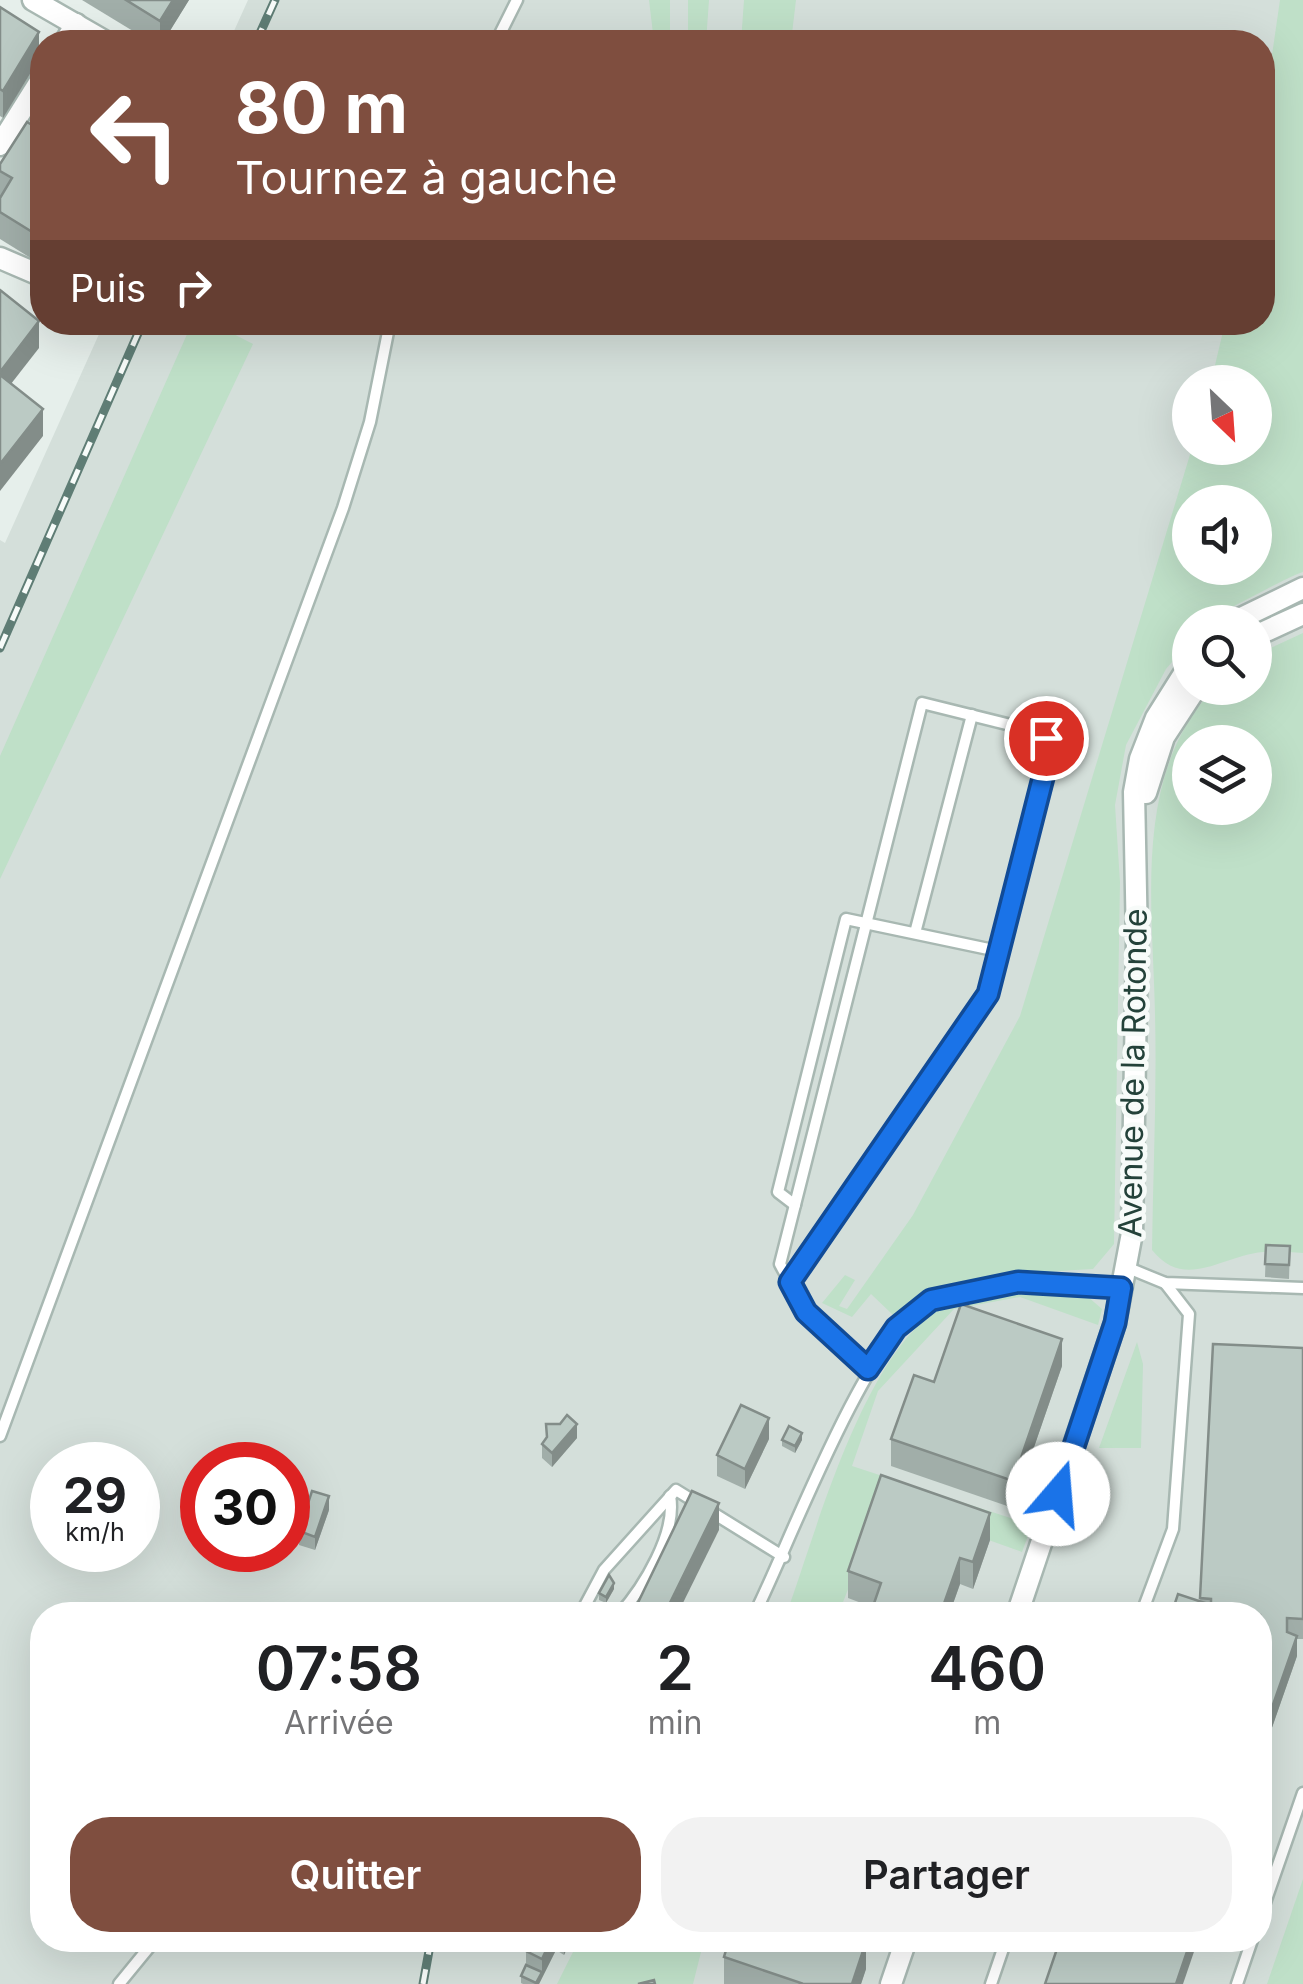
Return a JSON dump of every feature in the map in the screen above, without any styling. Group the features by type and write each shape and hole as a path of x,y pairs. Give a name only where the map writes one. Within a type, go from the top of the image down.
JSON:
{"street":[{"path":"34,0 66,30"},
{"path":"1,143 30,97"},
{"path":"0,258 30,271"},
{"path":"1268,605 1303,588"},
{"path":"1272,628 1303,614"},
{"name":"Avenue de la Rotonde","path":"1021,1602 1115,1323 1132,1233 1138,875 1134,792 1140,760 1156,718 1172,693"},
{"name":"Avenue de la Rotonde","path":"1138,875 1144,805 1152,769 1185,705"},
{"path":"891,1984 902,1952"}],"lane":[{"path":"502,30 517,0"},
{"path":"0,1436 343,508 370,422 387,335"},
{"path":"790,1282 988,994 1048,758 1046,738 1034,732 922,702 780,1264 806,1312 868,1369"},
{"path":"915,933 972,715"},
{"path":"795,1205 778,1192 846,918 998,952"},
{"path":"1126,1266 1165,1283 1303,1288"},
{"path":"761,1602 868,1369 896,1328 931,1300 1018,1282 1121,1288"},
{"path":"1146,1602 1173,1529 1189,1314 1165,1283"},
{"path":"588,1602 604,1570 676,1490 784,1556"},
{"path":"630,1602 674,1517 670,1496"},
{"path":"1272,1882 1303,1793"},
{"path":"118,1984 145,1952"},
{"path":"991,1984 1002,1952"},
{"path":"1236,1984 1248,1952"}],"shaded area":[{"path":"248,0 1303,0 1303,1984 0,1984 0,540 5,543 99,335 1275,335 1275,30 234,30"}],"green space":[{"path":"649,0 670,0 670,30 653,30"},
{"path":"688,0 709,0 707,30 688,30"},
{"path":"744,0 796,0 792,30 742,30"},
{"path":"1280,0 1303,0 1303,572 1235,605 1172,605 1172,662 1126,745 1115,805 1120,882 1114,1244 1093,1269 990,1280 941,1293 893,1315 871,1294 852,1317 822,1303 845,1275 855,1280 839,1306 847,1309 913,1215 1020,1016 1172,514 1172,585 1272,585 1272,485 1181,485 1187,465 1272,465 1272,365 1215,365 1222,335 1275,335 1275,34"},
{"path":"187,335 235,335 253,344 0,879 0,756"},
{"path":"1303,633 1303,1253 1263,1252 1191,1270 1165,1262 1152,1250 1156,1073 1151,885 1159,800 1172,756 1172,825 1272,825 1272,725 1187,725 1201,705 1272,705 1272,647"},
{"path":"1021,1292 1087,1296 1102,1309 1098,1325 1020,1297 954,1309 878,1391 852,1466 1032,1525 1022,1552 882,1502 843,1602 791,1602 849,1440 895,1353 923,1322 953,1303"},
{"path":"1137,1342 1143,1364 1141,1448 1099,1448"},
{"path":"1303,1879 1303,1984 1267,1984"},
{"path":"573,1952 701,1952 693,1984 557,1984"}],"building":[{"path":"126,0 173,0 160,21"},
{"path":"0,7 36,30 30,30 30,47 3,91"},
{"path":"27,122 30,124 30,231 0,212 0,198 12,178 0,171 0,164"},
{"path":"0,290 30,314 30,333 0,372"},
{"path":"0,375 43,409 0,464"},
{"path":"1266,1245 1290,1246 1289,1265 1265,1264"},
{"path":"961,1304 1062,1339 1013,1481 891,1439 914,1375 934,1382"},
{"path":"1213,1344 1303,1348 1303,1619 1287,1618 1287,1632 1297,1636 1272,1708 1272,1602 1211,1602 1200,1598"},
{"path":"741,1405 769,1418 745,1469 717,1455"},
{"path":"567,1415 577,1424 552,1453 542,1444 547,1437 546,1424 560,1424"},
{"path":"789,1426 802,1433 795,1446 782,1440"},
{"path":"881,1475 990,1513 973,1562 960,1558 945,1602 874,1602 881,1583 848,1571"},
{"path":"312,1491 329,1496 315,1537 310,1535"},
{"path":"692,1491 719,1503 670,1602 638,1602"},
{"path":"609,1575 614,1583 606,1597 599,1593"},
{"path":"1178,1594 1202,1602 1175,1602"},
{"path":"725,1952 863,1952 852,1984 800,1984 724,1957"},
{"path":"1056,1952 1187,1952 1176,1984 1045,1984"},
{"path":"526,1965 542,1972 536,1983 521,1976"}],"railway":[{"path":"261,30 275,0"},
{"path":"0,648 137,335"},
{"path":"423,1984 429,1952"}],"route":[{"path":"1046,738 1048,758 988,994 790,1282 806,1312 868,1369 896,1328 931,1300 1018,1282 1121,1288 1115,1323 1058,1494"}]}
